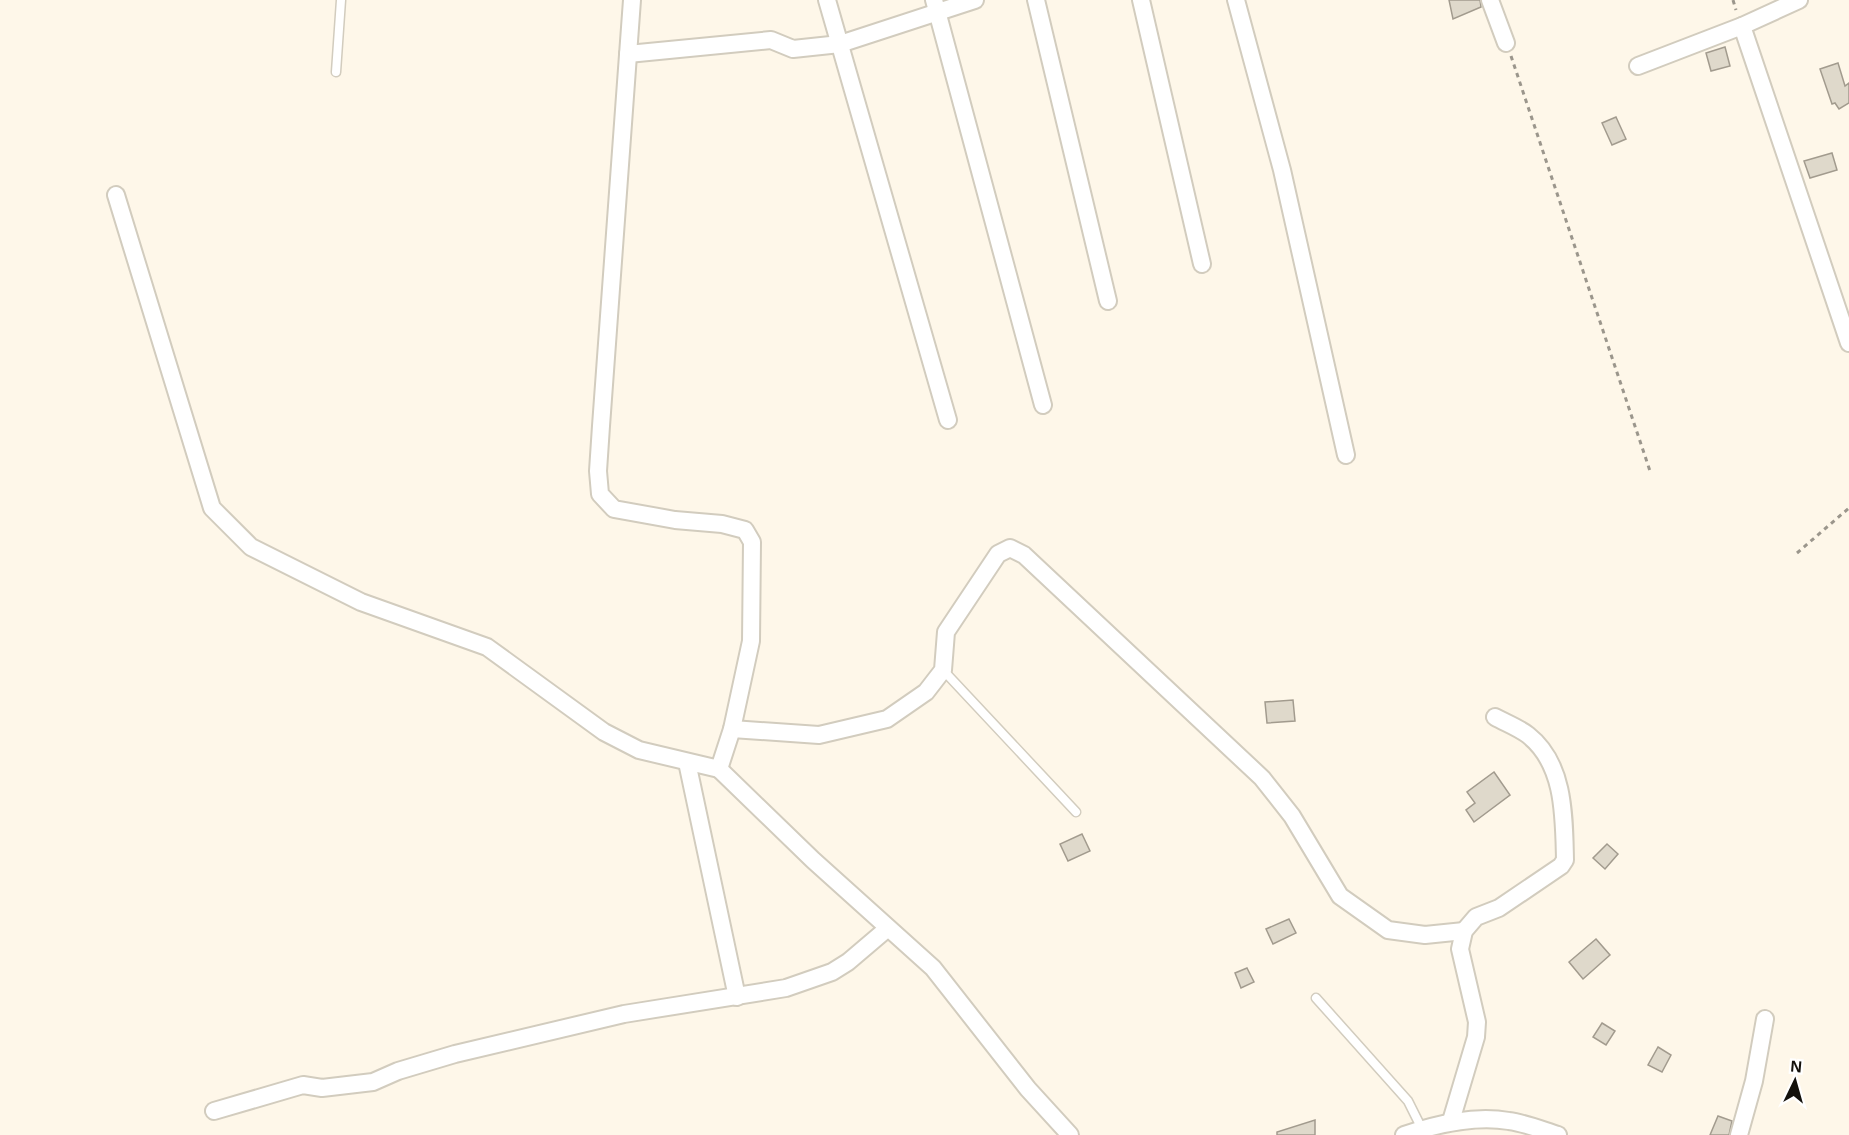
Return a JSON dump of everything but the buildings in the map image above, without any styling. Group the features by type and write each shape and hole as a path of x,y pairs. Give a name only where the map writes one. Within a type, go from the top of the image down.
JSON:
{"street":[{"path":"632,0 600,437 598,471 600,494 614,509 675,520 722,524 744,530 752,542 751,641 732,729 719,769"},
{"path":"827,0 948,420"},
{"path":"628,54 771,40 793,49 840,44 936,7 975,0"},
{"path":"1036,0 1108,301"},
{"path":"1141,0 1202,264"},
{"path":"1236,0 1282,170 1346,455"},
{"path":"1491,0 1506,43"},
{"path":"1638,66 1742,26 1799,0"},
{"path":"936,7 1043,405"},
{"path":"1742,26 1849,343"},
{"path":"116,195 212,508 251,547 361,602 487,647 604,732 639,750 719,769 813,860 933,968 1028,1089 1070,1135"},
{"path":"732,729 819,735 887,719 926,692 944,670 946,633 998,554 1010,548 1024,555 1262,778 1292,816 1340,896 1388,930 1425,935 1464,931"},
{"path":"1451,1121 1477,1029 1460,949 1464,931 1476,918 1499,908 1561,866 1565,860 1557,773 1544,752 1528,735 1495,717"},
{"path":"687,762 736,997"},
{"path":"214,1111 303,1085 322,1088 374,1082 398,1071 456,1054 624,1014 786,988 832,972 862,951 888,928"},
{"path":"1739,1135 1754,1081 1765,1019"},
{"path":"1404,1135 1451,1121 1509,1120 1558,1135"}],"lane":[{"path":"336,72 341,0"},
{"path":"944,670 1077,812"},
{"path":"1316,998 1408,1101 1422,1129"}],"path":[{"path":"1506,43 1650,471"},
{"path":"1797,553 1849,507"}]}
